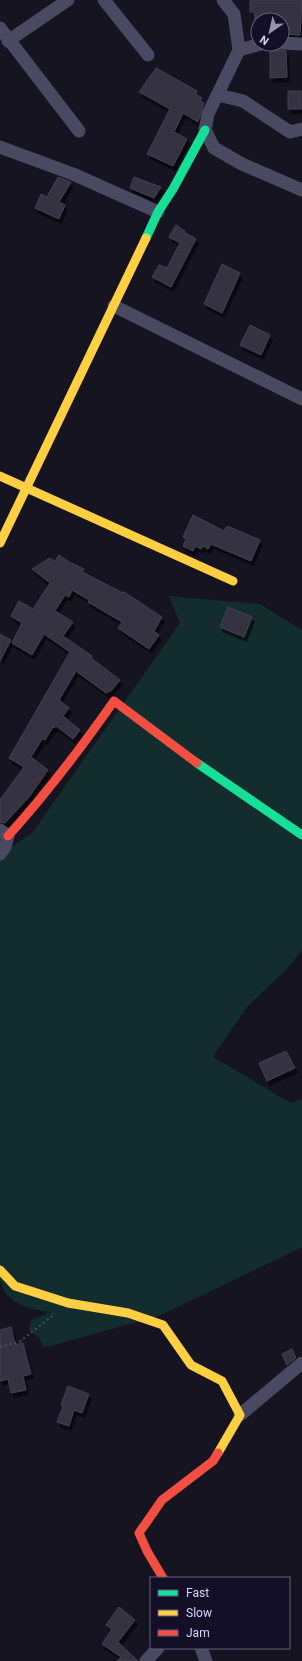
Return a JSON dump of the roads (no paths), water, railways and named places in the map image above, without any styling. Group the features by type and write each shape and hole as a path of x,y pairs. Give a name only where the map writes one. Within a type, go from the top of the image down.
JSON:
{"street":[{"path":"8,41 68,0"},
{"path":"104,0 148,55"},
{"path":"0,543 158,212 173,189 205,130 208,114 239,50 234,14 223,0"},
{"path":"0,28 8,41 79,131"},
{"path":"290,43 302,44"},
{"path":"239,50 250,47"},
{"path":"218,95 243,102 290,132 302,129"},
{"path":"205,130 214,148 242,164 302,190"},
{"path":"0,147 73,174 158,212"},
{"path":"114,306 302,399"},
{"path":"0,476 233,581"},
{"path":"0,854 4,847 4,833 39,802 73,759 114,701 198,764 302,835"},
{"path":"0,1270 15,1286 68,1303 128,1312 163,1325 191,1366 222,1381 240,1415"},
{"path":"162,1577 147,1551 139,1533 162,1500 213,1461 240,1415 302,1363"},
{"path":"146,1661 157,1649"},
{"path":"201,1649 206,1661"}]}
